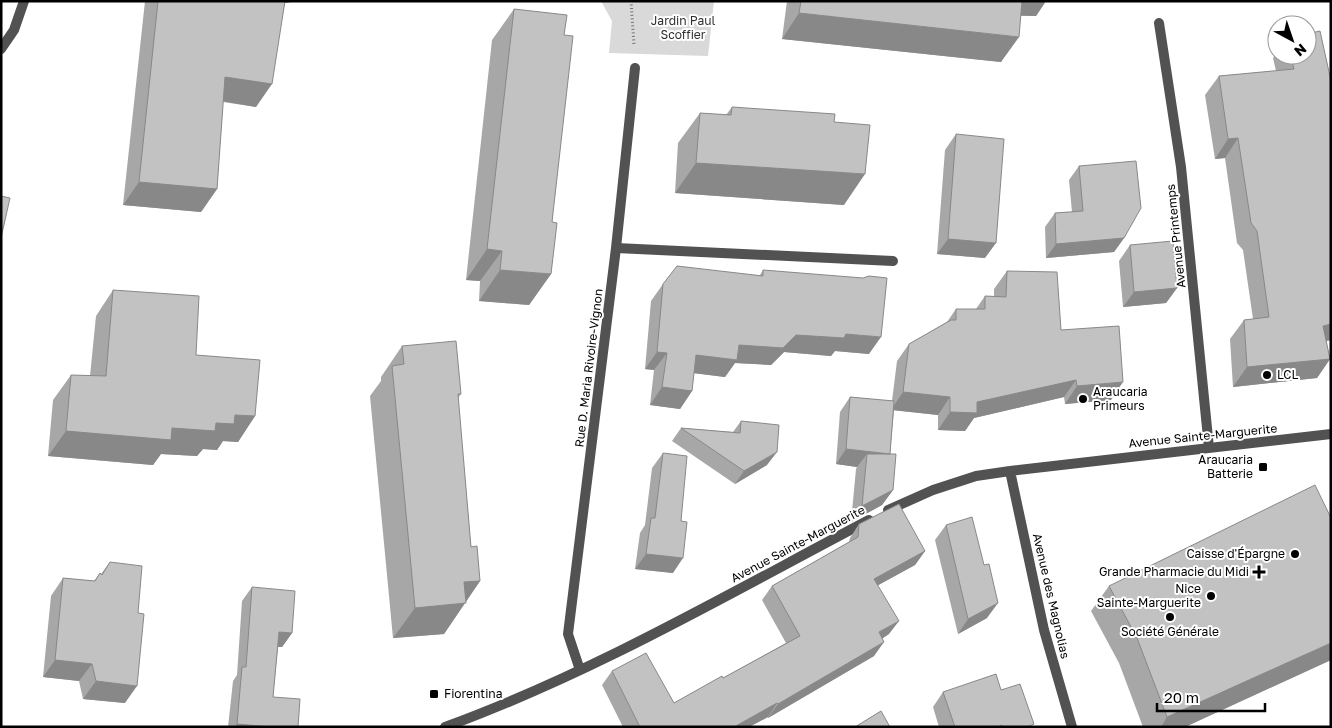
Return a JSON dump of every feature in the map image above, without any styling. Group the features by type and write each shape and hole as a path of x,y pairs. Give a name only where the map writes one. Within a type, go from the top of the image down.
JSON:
{"street":[{"path":"1,49 14,30 24,1"},
{"name":"Avenue Printemps","path":"1159,23 1181,167 1209,448"},
{"name":"Rue D. Maria Rivoire-Vignon","path":"580,670 568,634 616,248 635,68"},
{"path":"616,248 893,261"},
{"name":"Avenue Sainte-Marguerite","path":"446,727 509,702 580,670 900,504 933,490 976,476 1010,470 1331,434"},
{"name":"Avenue des Magnolias","path":"1010,470 1044,630 1072,727"}],"path":[{"path":"631,1 635,68"}],"green space":[{"name":"Jardin Paul Scoffier","path":"601,1 714,1 708,56 609,53 612,21"}],"building":[{"path":"158,1 285,1 272,84 225,77 217,189 139,182"},
{"path":"801,1 1022,1 1019,37 799,13"},
{"path":"514,9 567,15 564,35 573,36 552,222 557,223 551,274 500,270 502,251 487,249"},
{"path":"1320,31 1331,81 1331,324 1323,326 1330,359 1247,367 1244,320 1269,317 1257,231 1251,223 1238,138 1228,139 1219,76 1294,69 1293,65 1317,65 1317,32"},
{"path":"732,107 835,114 834,122 870,125 865,174 696,163 700,113 731,115"},
{"path":"956,134 1004,139 996,243 948,239"},
{"path":"1136,161 1141,208 1124,238 1056,244 1055,213 1083,211 1079,166"},
{"path":"1,196 10,198 1,238"},
{"path":"1173,241 1177,288 1134,292 1130,245"},
{"path":"677,266 763,276 763,270 863,278 869,276 887,278 881,337 846,334 844,338 796,335 783,348 739,345 737,360 696,355 692,391 662,387 667,353 657,352 663,284"},
{"path":"1007,271 1057,272 1061,330 1119,326 1123,382 1077,386 1076,380 977,402 977,413 950,412 950,397 903,392 909,344 951,320 956,320 956,309 985,309 985,296 1006,297"},
{"path":"113,290 199,296 196,355 260,360 255,416 235,415 234,424 216,423 215,431 172,428 171,440 66,431 71,375 106,376"},
{"path":"456,341 461,394 458,394 471,547 477,546 480,581 464,582 466,603 415,608 392,366 404,364 402,346"},
{"path":"850,397 894,401 890,454 846,449"},
{"path":"741,421 779,425 777,452 744,471 681,428 740,433"},
{"path":"663,453 687,456 681,521 687,522 683,558 646,554 651,518 655,518"},
{"path":"867,454 896,454 893,490 862,506"},
{"path":"1315,485 1331,518 1331,643 1167,717 1137,638 1109,586"},
{"path":"899,504 925,551 874,579 899,621 879,632 884,642 778,704 734,727 640,727 612,671 646,653 674,703 800,636 772,586 858,537 859,524"},
{"path":"972,517 984,565 989,564 998,603 968,619 946,525"},
{"path":"110,562 142,566 138,613 144,614 137,686 96,681 92,664 55,660 63,578 95,581 100,573 102,575"},
{"path":"252,587 295,591 292,633 279,632 273,697 300,699 298,727 237,724 242,667 246,667"},
{"path":"996,674 1001,690 1020,684 1034,724 1027,727 1003,727 1002,725 998,727 955,727 943,692"},
{"path":"881,711 890,727 855,727"}],"place":[{"name":"LCL","path":"1267,375"},
{"name":"Araucaria Primeurs","path":"1083,399"},
{"name":"Araucaria Batterie","path":"1263,467"},
{"name":"Caisse d'Épargne","path":"1295,554"},
{"name":"Grande Pharmacie du Midi","path":"1259,572"},
{"name":"Nice Sainte-Marguerite","path":"1211,596"},
{"name":"Société Générale","path":"1170,617"},
{"name":"Fiorentina","path":"434,694"}]}
